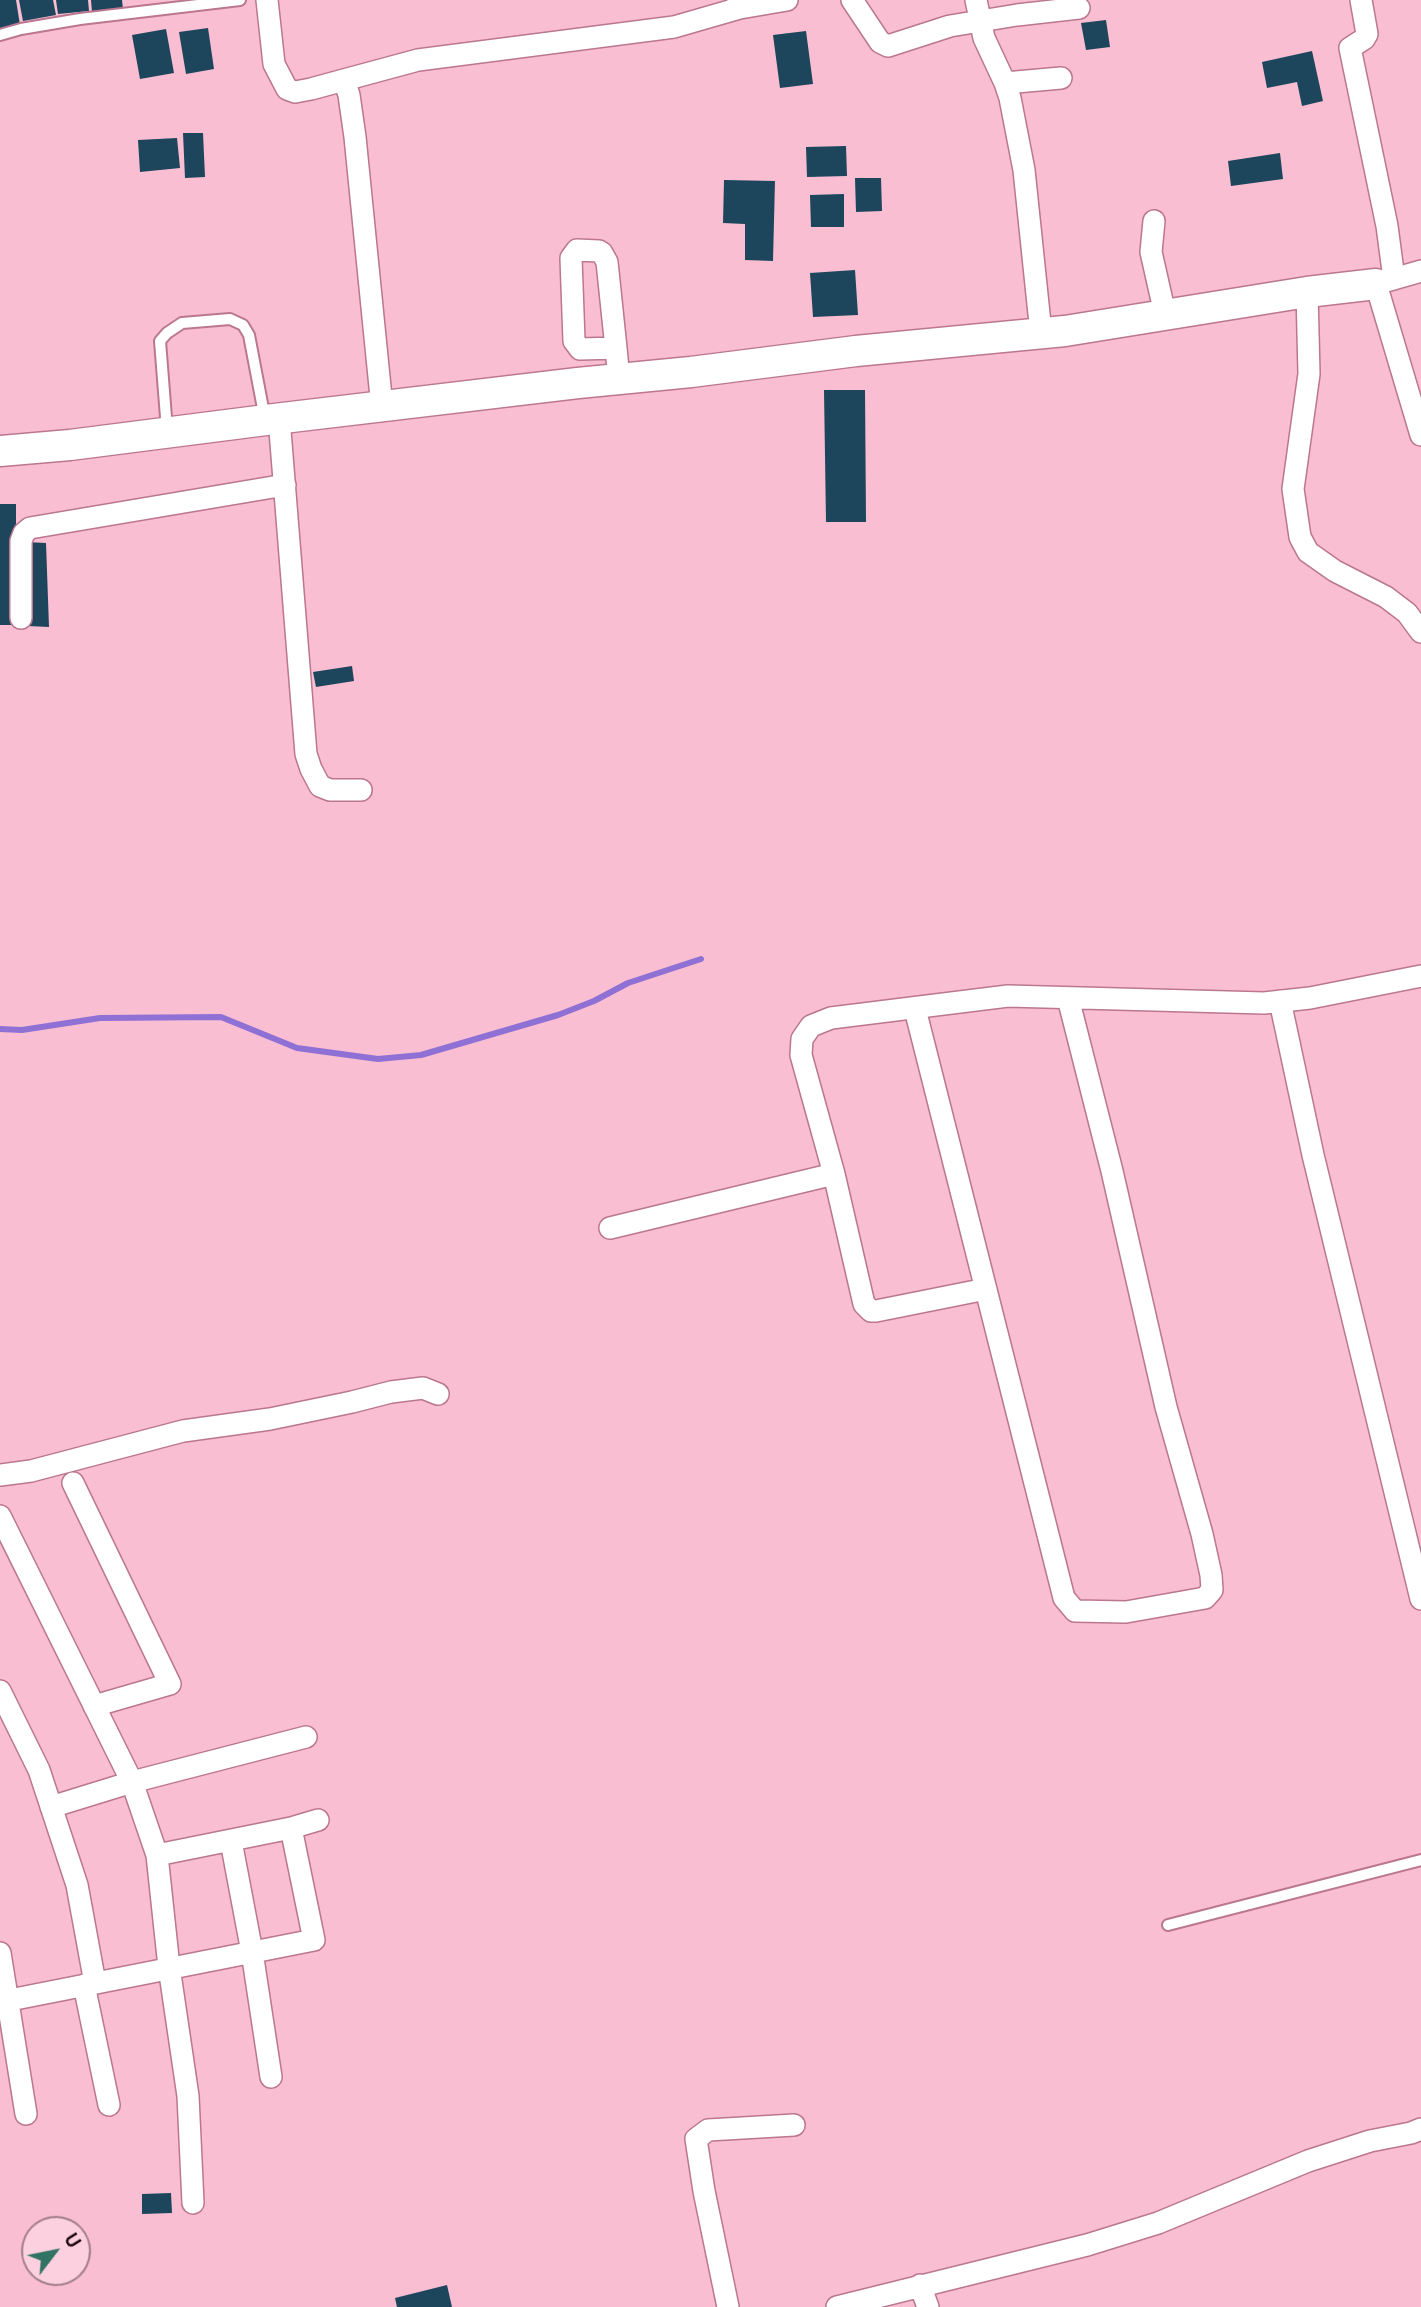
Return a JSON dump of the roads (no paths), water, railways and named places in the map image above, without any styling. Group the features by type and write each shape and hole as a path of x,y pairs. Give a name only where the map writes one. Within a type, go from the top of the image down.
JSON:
{"street":[{"path":"267,0 275,64 287,89 295,92 418,60 674,27 739,4 787,0"},
{"path":"852,0 880,42 888,46 978,10 1079,9"},
{"path":"1361,0 1367,34 1362,41 1350,48 1387,226 1385,281 1421,435"},
{"path":"978,10 984,38 1005,83 1024,170 1041,333"},
{"path":"1005,83 1061,78"},
{"path":"344,79 355,137 382,407"},
{"path":"1154,221 1151,252 1165,314"},
{"path":"0,451 70,445 856,351 1041,333 1385,281 1421,271"},
{"path":"1307,292 1309,374 1293,489 1300,537 1308,552 1386,597 1407,613 1421,632"},
{"path":"616,348 619,379"},
{"path":"272,419 285,485 306,754 310,769 320,786 330,790 361,790"},
{"path":"21,618 21,541 30,528 285,485"},
{"path":"986,1289 871,1311 864,1304 834,1174 801,1055 802,1039 811,1026 831,1018 1008,996 1280,1002 1421,976"},
{"path":"915,1009 1061,1589 1075,1611 1126,1612 1205,1598 1212,1590 1211,1576 1166,1407 1112,1171 1068,998"},
{"path":"1280,1002 1313,1155 1421,1599"},
{"path":"610,1228 834,1174"},
{"path":"0,1475 31,1471 183,1431 270,1419 391,1392 423,1388 438,1394"},
{"path":"73,1483 170,1684 94,1706"},
{"path":"0,1516 132,1782 157,1855 169,1967 188,2096 192,2203"},
{"path":"0,1690 39,1770 77,1885 89,1984 109,2105"},
{"path":"51,1807 132,1782 306,1737"},
{"path":"157,1855 318,1820"},
{"path":"4,2001 314,1940 291,1828"},
{"path":"231,1841 253,1952 271,2077"},
{"path":"0,1953 4,2001 26,2113"},
{"path":"728,2307 696,2139 708,2130 794,2125"},
{"path":"837,2307 1087,2245 1158,2223 1308,2161 1370,2141 1421,2129"},
{"path":"920,2285 928,2307"}],"lane":[{"path":"0,36 21,29 80,19 240,0"},
{"path":"167,432 160,341 167,332 182,323 230,319 243,325 249,335 272,419"},
{"path":"1168,1925 1421,1860"}],"waterway":[{"path":"0,1029 22,1030 100,1018 221,1017 297,1048 378,1059 421,1055 558,1015 594,1001 628,983 701,959"}]}
